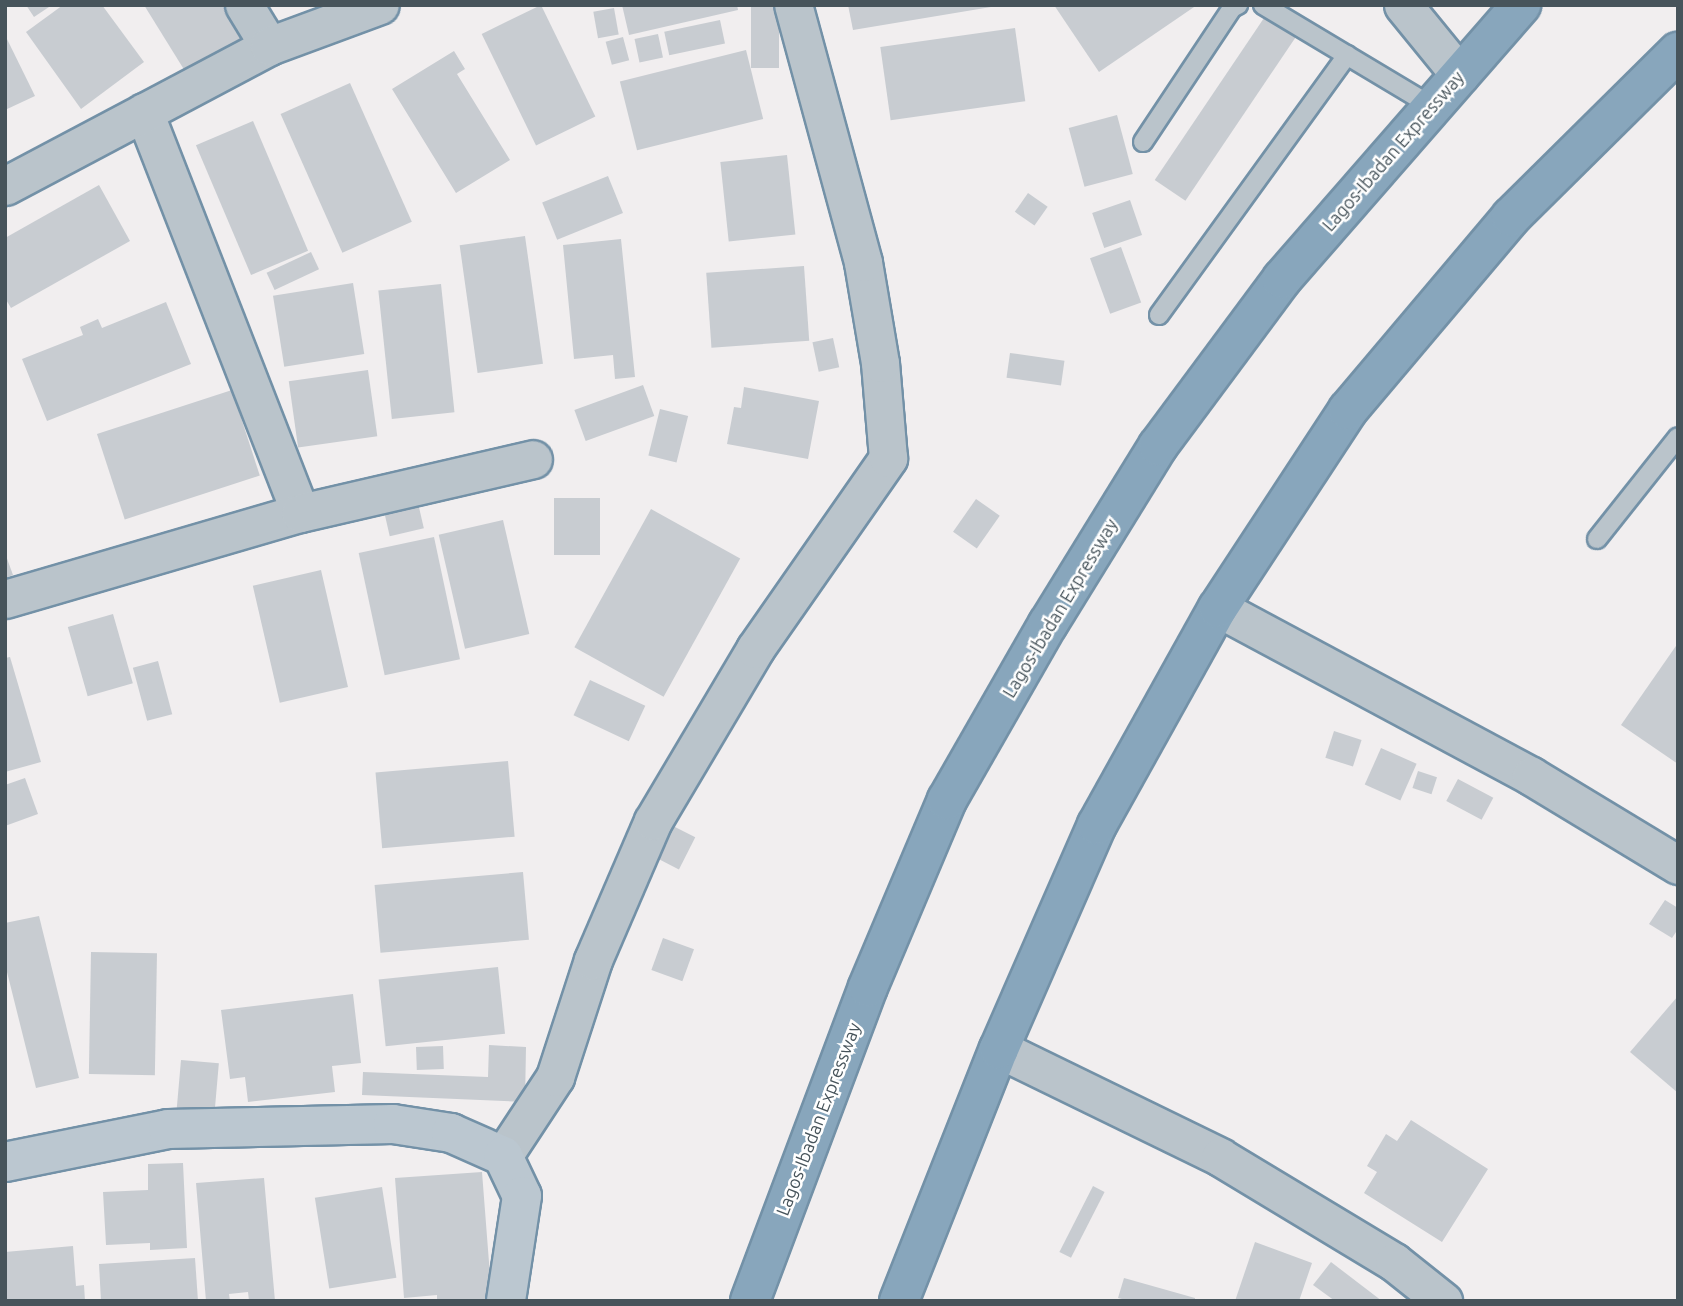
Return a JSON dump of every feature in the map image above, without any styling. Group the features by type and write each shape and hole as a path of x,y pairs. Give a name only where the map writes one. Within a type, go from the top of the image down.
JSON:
{"highway":[{"name":"Lagos-Ibadan Expressway","path":"750,1301 867,987 947,800 1048,624 1158,446 1282,279 1521,5"},
{"path":"899,1301 999,1049 1097,825 1217,608 1348,410 1511,217 1678,52"}],"main road":[{"path":"5,1162 168,1129 393,1124 451,1133 503,1156 522,1196 506,1301"}],"street":[{"path":"244,5 269,46"},
{"path":"5,186 269,46 380,5"},
{"path":"503,1156 555,1077 593,960 653,821 755,649 888,458 880,363 863,262 793,5"},
{"path":"1403,5 1460,75"},
{"path":"144,112 300,513"},
{"path":"5,599 300,513 533,459"},
{"path":"1217,608 1531,776 1678,864"},
{"path":"999,1049 1220,1157 1394,1262 1443,1301"}],"lane":[{"path":"1143,142 1232,8 1238,5"},
{"path":"1263,5 1433,106"},
{"path":"1159,315 1347,55"},
{"path":"1597,539 1678,437"}],"building":[{"path":"26,5 52,5 34,17"},
{"path":"63,5 102,5 144,62 81,109 26,32"},
{"path":"144,5 228,5 249,39 188,76"},
{"path":"541,5 595,116 536,145 482,34"},
{"path":"622,5 737,5 738,10 629,35"},
{"path":"751,5 779,5 779,68 751,68"},
{"path":"848,5 991,5 991,7 853,30"},
{"path":"1054,5 1197,5 1099,72"},
{"path":"614,8 619,35 598,38 593,12"},
{"path":"1266,15 1297,36 1185,201 1155,180"},
{"path":"720,20 725,43 669,55 664,32"},
{"path":"1015,28 1025,101 891,120 880,47"},
{"path":"658,34 663,57 640,62 635,39"},
{"path":"5,35 35,96 5,110"},
{"path":"623,37 629,60 612,65 606,42"},
{"path":"746,50 763,119 637,150 620,81"},
{"path":"454,51 465,69 457,74 510,160 456,193 392,89"},
{"path":"350,83 412,222 342,253 281,114"},
{"path":"1117,115 1133,174 1084,187 1069,128"},
{"path":"253,121 308,251 251,275 196,145"},
{"path":"787,155 795,235 729,242 720,162"},
{"path":"608,176 623,213 557,240 542,203"},
{"path":"99,185 130,241 11,308 5,298 5,238"},
{"path":"1028,193 1048,207 1034,226 1015,212"},
{"path":"1130,200 1142,235 1104,248 1092,213"},
{"path":"525,236 543,364 478,373 460,245"},
{"path":"621,239 635,377 615,379 613,355 574,359 563,245"},
{"path":"1121,247 1141,302 1110,314 1090,258"},
{"path":"311,252 319,269 275,290 267,273"},
{"path":"804,266 809,341 711,348 706,273"},
{"path":"353,283 364,354 284,367 273,296"},
{"path":"441,284 454,412 392,419 378,291"},
{"path":"166,302 191,364 47,421 22,359 83,335 80,327 98,319 102,328"},
{"path":"833,338 839,367 819,372 812,342"},
{"path":"1010,353 1064,361 1061,385 1007,378"},
{"path":"368,370 377,436 298,447 289,381"},
{"path":"643,385 654,416 586,441 574,410"},
{"path":"744,387 819,401 808,459 727,444 734,407 741,408"},
{"path":"232,390 260,476 125,519 97,434"},
{"path":"660,409 688,416 677,463 648,456"},
{"path":"554,498 600,498 600,555 554,555"},
{"path":"976,499 1000,516 977,548 953,532"},
{"path":"418,503 424,528 390,536 384,511"},
{"path":"651,509 740,558 664,697 574,647"},
{"path":"503,520 529,634 465,649 439,535"},
{"path":"434,537 460,659 385,675 359,553"},
{"path":"5,553 13,575 5,578"},
{"path":"321,570 348,687 280,703 253,586"},
{"path":"113,614 133,683 88,696 68,627"},
{"path":"1678,643 1678,764 1621,725"},
{"path":"10,657 41,762 5,772 5,658"},
{"path":"158,661 172,714 147,721 133,668"},
{"path":"590,680 645,706 629,741 574,715"},
{"path":"1334,731 1362,740 1353,767 1325,758"},
{"path":"1381,748 1417,764 1400,800 1365,785"},
{"path":"508,761 515,837 382,848 376,773"},
{"path":"1418,771 1437,777 1431,794 1412,788"},
{"path":"25,778 38,814 5,826 5,785"},
{"path":"1458,779 1493,798 1482,820 1446,801"},
{"path":"673,826 695,837 679,869 657,858"},
{"path":"523,872 529,940 380,953 375,885"},
{"path":"1665,900 1678,908 1678,929 1672,938 1649,924"},
{"path":"39,916 79,1078 36,1088 5,964 5,923"},
{"path":"663,938 694,949 682,981 651,970"},
{"path":"91,952 157,953 155,1075 89,1074"},
{"path":"498,967 505,1034 386,1046 379,980"},
{"path":"353,994 361,1063 332,1066 335,1092 248,1102 245,1077 230,1079 221,1010"},
{"path":"1678,996 1678,1093 1630,1052"},
{"path":"489,1045 526,1047 525,1102 362,1095 363,1072 488,1077"},
{"path":"443,1046 444,1069 417,1070 416,1047"},
{"path":"181,1060 219,1063 215,1111 177,1108"},
{"path":"1411,1120 1488,1169 1442,1242 1364,1193 1377,1172 1367,1166 1386,1134 1397,1141"},
{"path":"183,1163 187,1248 150,1250 150,1243 106,1245 103,1192 148,1190 148,1164"},
{"path":"482,1172 492,1301 437,1301 437,1295 404,1298 395,1178"},
{"path":"264,1178 275,1301 249,1301 248,1292 229,1294 230,1301 206,1301 196,1183"},
{"path":"1093,1186 1105,1192 1071,1258 1059,1252"},
{"path":"382,1187 396,1278 329,1289 315,1198"},
{"path":"1255,1242 1312,1263 1299,1301 1235,1301"},
{"path":"73,1246 76,1286 84,1285 85,1301 5,1301 5,1252"},
{"path":"195,1258 198,1301 101,1301 99,1264"},
{"path":"1331,1262 1382,1301 1335,1301 1313,1285"},
{"path":"1124,1278 1195,1298 1195,1301 1130,1301 1118,1298"}]}
